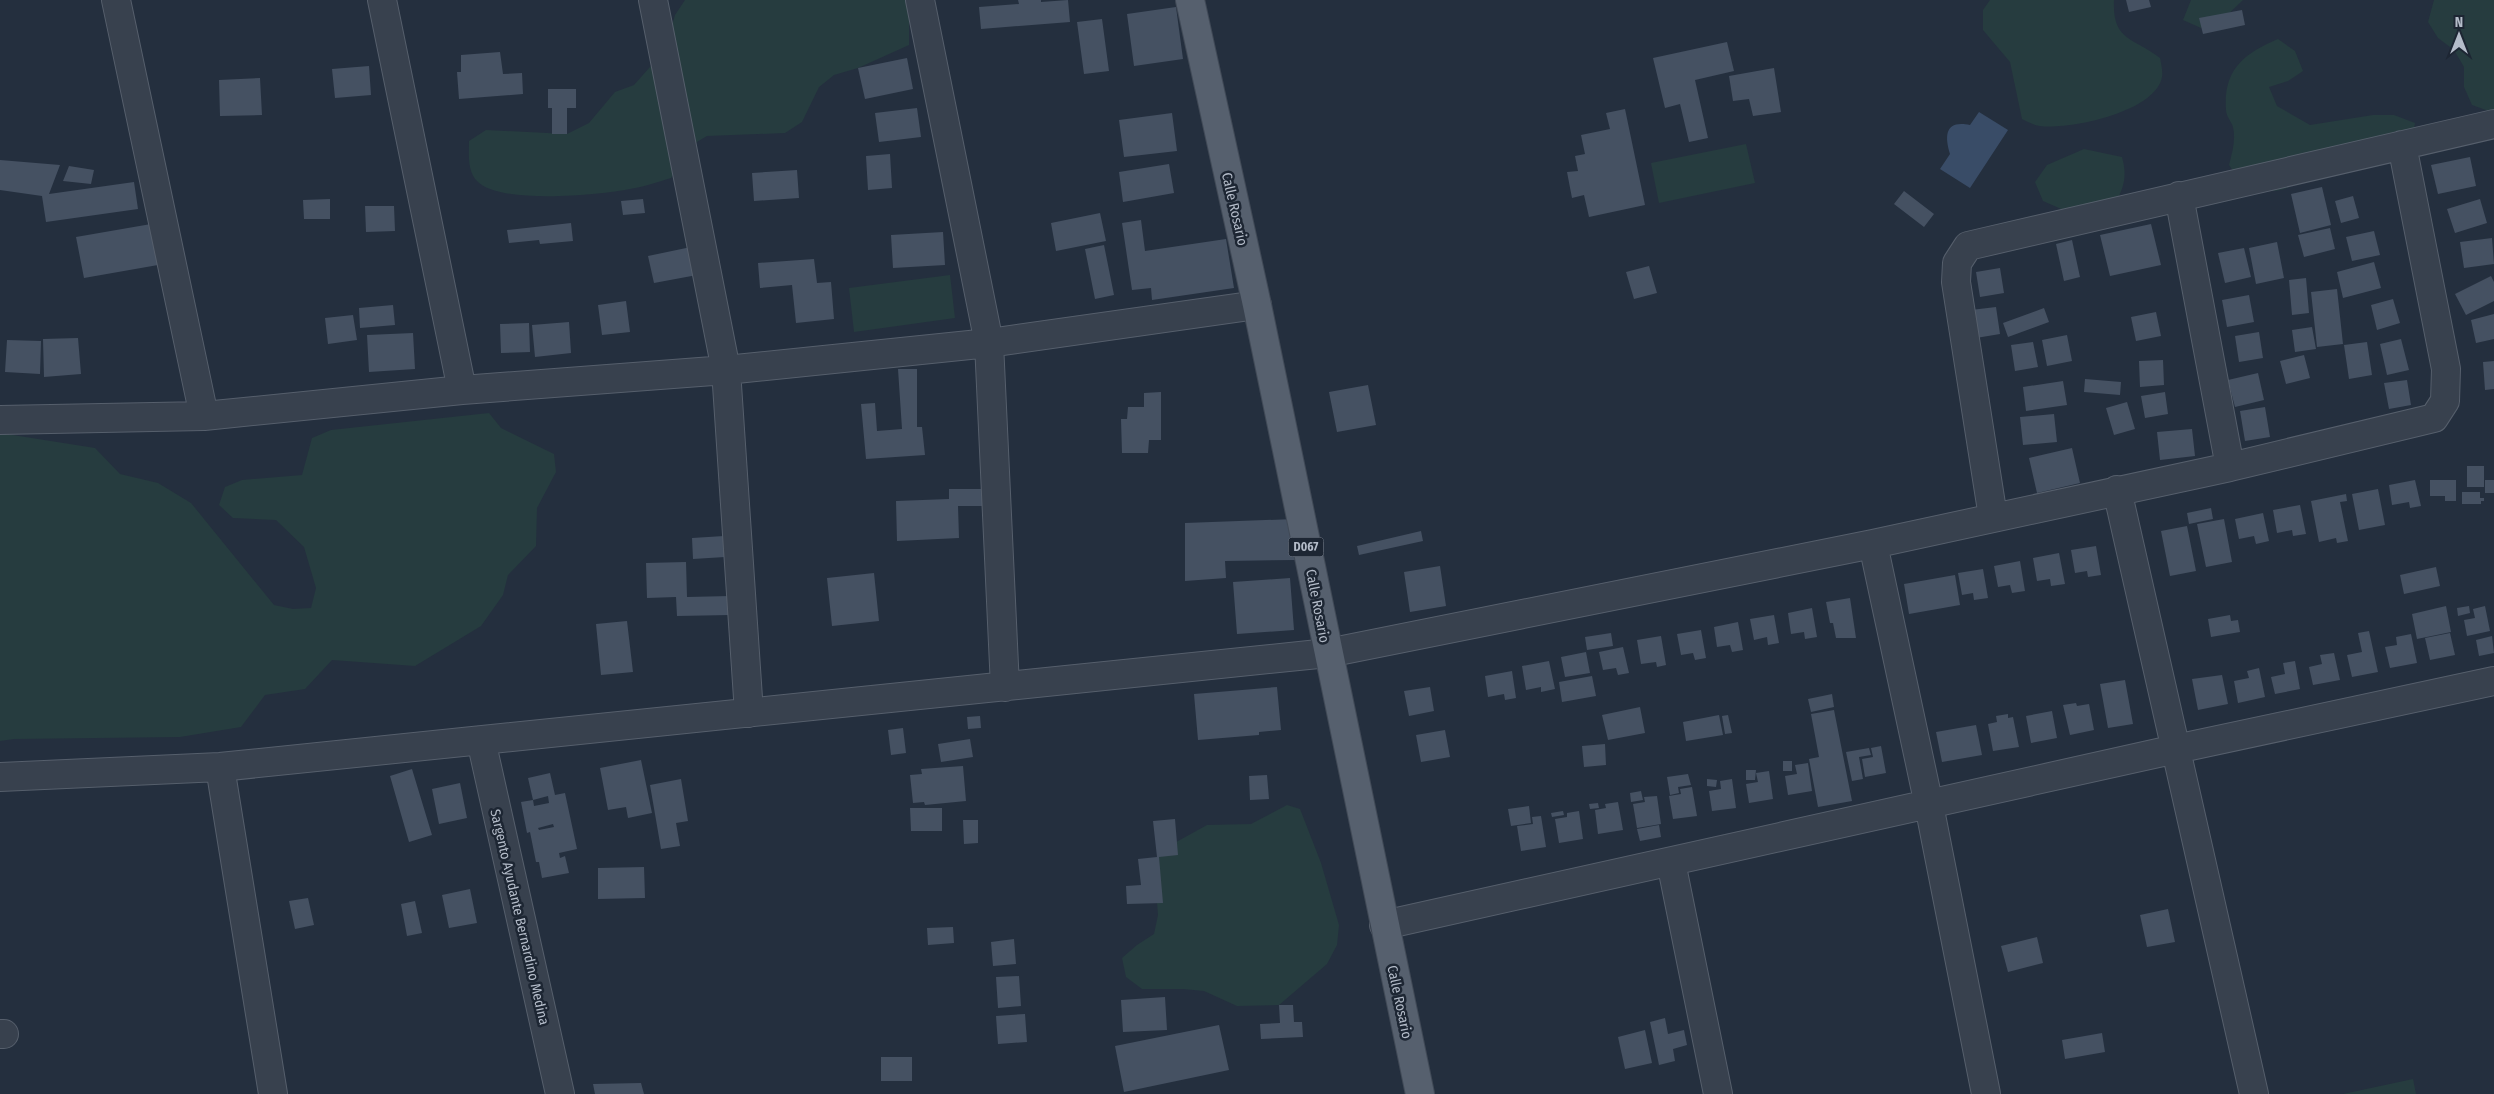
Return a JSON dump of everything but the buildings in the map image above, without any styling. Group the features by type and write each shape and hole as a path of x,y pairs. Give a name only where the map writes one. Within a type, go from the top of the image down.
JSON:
{"main road":[{"name":"Calle Rosario","path":"1190,0 1257,305 1420,1094"}],"street":[{"path":"116,0 204,416"},
{"path":"382,0 462,390"},
{"path":"653,0 726,370 749,713"},
{"path":"920,0 989,343 1005,687"},
{"path":"1993,517 1956,282 1957,263 1968,246 2494,124"},
{"path":"0,777 220,767 1328,654 1873,544 2230,467 2434,418 2445,401 2446,369 2402,145"},
{"path":"2179,196 2230,467"},
{"path":"0,420 204,416 462,390 726,370 989,343 1257,305"},
{"path":"2117,490 2254,1094"},
{"path":"1873,544 1929,805 1986,1094"},
{"path":"1384,925 2176,749 2494,681"},
{"name":"Sargento Ayudante Bernardino Medina","path":"481,740 560,1094"},
{"path":"220,767 273,1094"},
{"path":"1671,862 1718,1094"}],"green space":[{"path":"685,0 906,0 909,6 909,45 858,68 834,75 819,87 802,122 785,133 707,136 690,146 671,178 640,187 597,194 550,196 527,196 506,193 489,188 477,181 470,167 469,141 486,130 567,134 589,123 615,92 634,85 665,50 675,15"},
{"path":"1990,0 2114,0 2114,13 2121,31 2160,58 2162,77 2156,89 2144,100 2110,116 2070,125 2040,126 2033,124 2022,119 2010,62 1983,30 1983,10"},
{"path":"2191,0 2243,0 2221,21 2201,28 2183,20"},
{"path":"2434,0 2494,0 2494,113 2472,105 2464,87 2464,67 2454,50 2438,38 2428,22"},
{"path":"2278,39 2295,51 2303,71 2288,81 2269,87 2277,106 2310,125 2373,115 2394,115 2415,123 2411,142 2404,154 2396,160 2387,163 2364,165 2311,176 2278,191 2264,191 2242,181 2229,165 2234,137 2233,127 2226,112 2228,84 2238,64 2256,50"},
{"path":"1746,144 1755,183 1659,203 1651,163"},
{"path":"2084,149 2122,157 2125,171 2122,190 2112,208 2077,216 2043,201 2035,182 2047,165"},
{"path":"950,275 955,318 854,332 849,288"},
{"path":"489,413 501,428 554,454 556,472 537,508 536,546 508,575 503,595 481,626 415,666 332,660 305,689 265,695 241,727 180,737 14,739 0,741 0,433 95,448 120,474 158,483 191,503 274,605 293,609 311,608 316,588 304,547 276,520 233,518 219,505 225,487 242,480 302,475 312,438 331,430"},
{"path":"1287,805 1300,809 1321,863 1339,925 1337,945 1327,964 1279,1005 1237,1006 1204,991 1142,989 1126,977 1122,958 1154,934 1158,915 1155,876 1159,857 1169,846 1207,825 1251,824"},
{"path":"2413,1079 2416,1094 2343,1094"}],"water":[{"path":"1979,112 2008,130 1970,188 1940,169 1950,154 1947,140 1949,130 1956,125 1970,125"}]}
